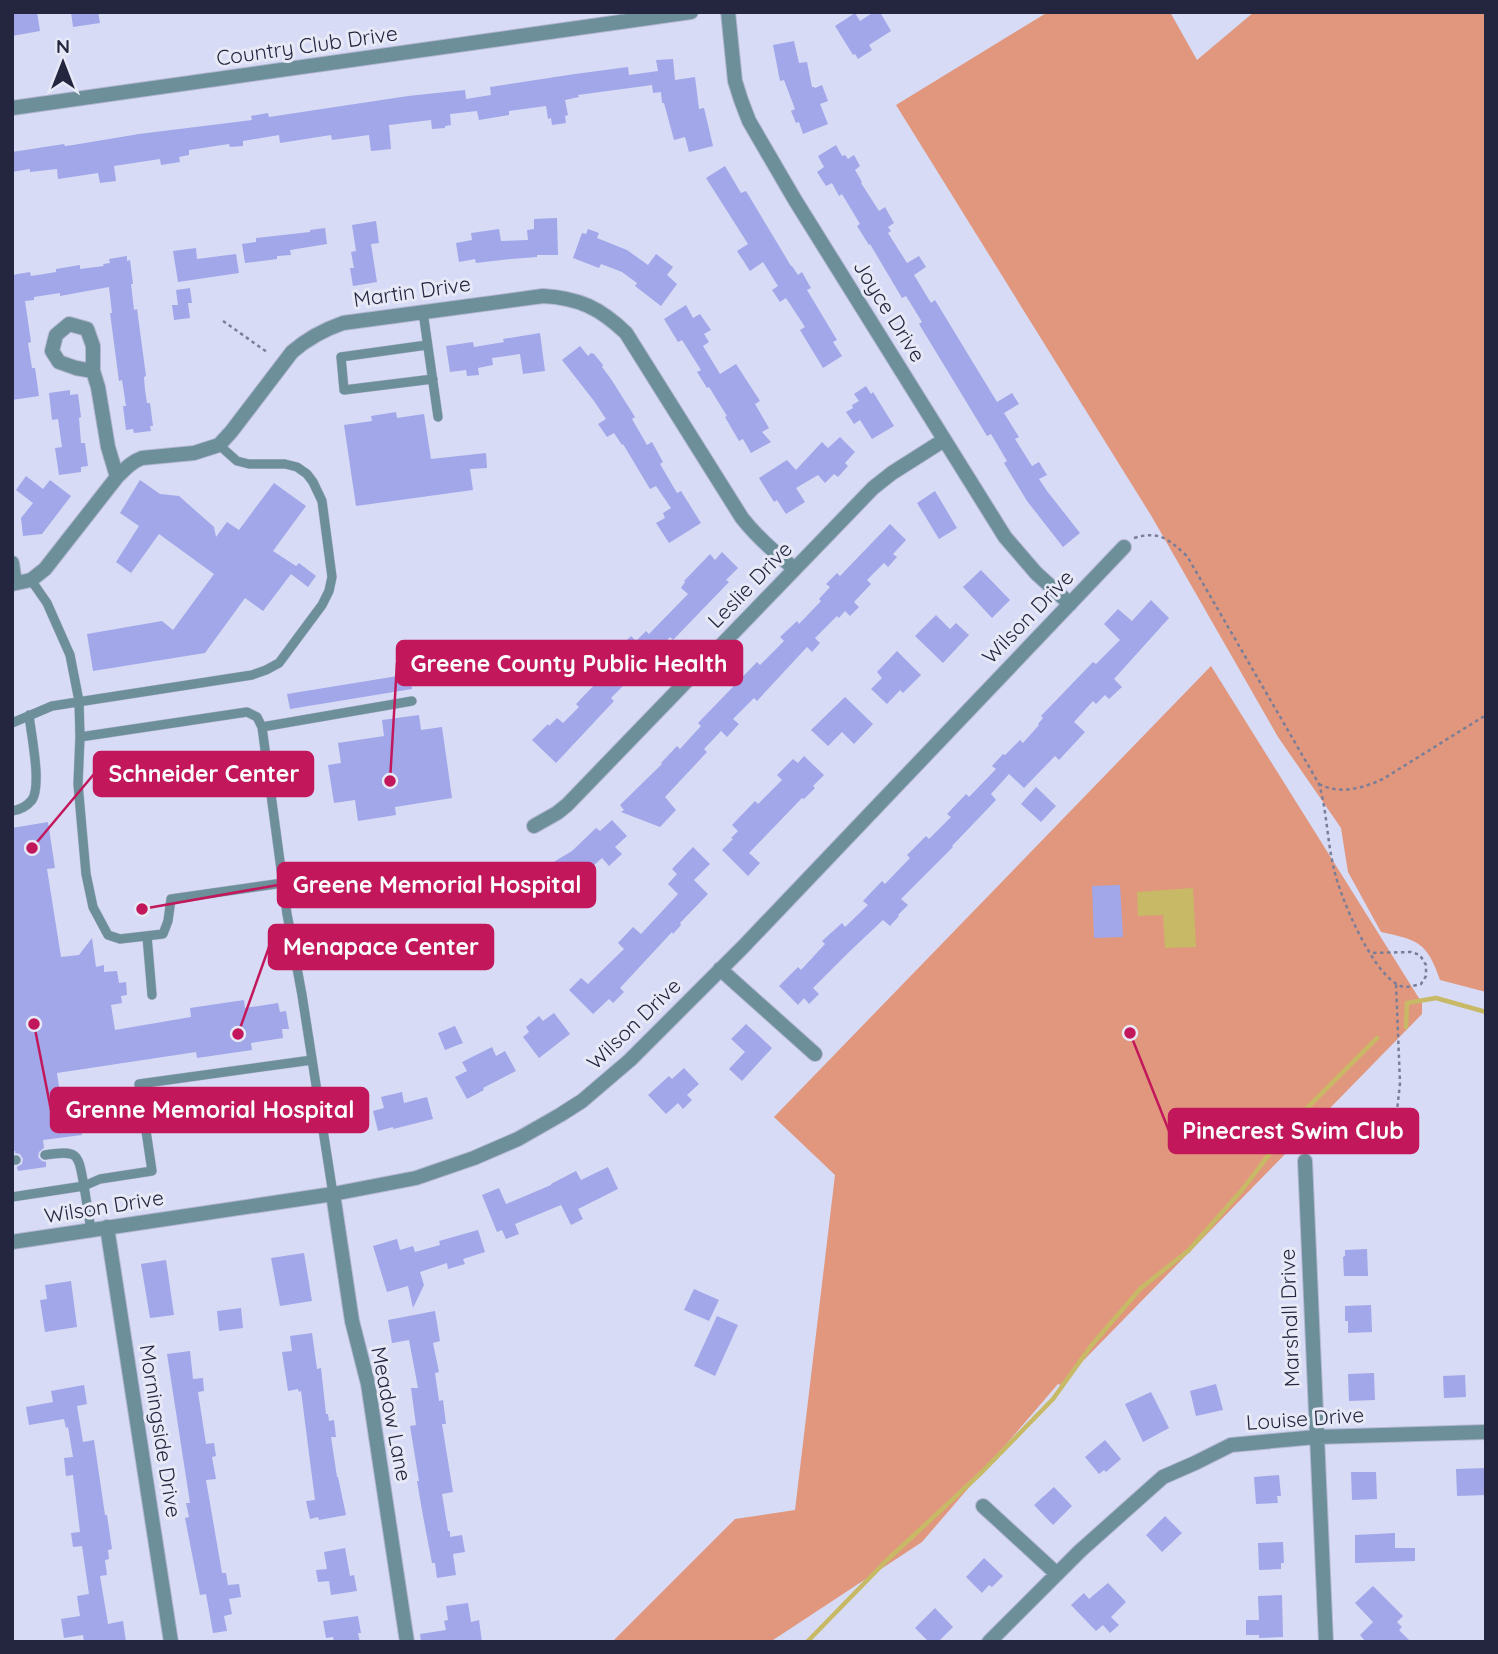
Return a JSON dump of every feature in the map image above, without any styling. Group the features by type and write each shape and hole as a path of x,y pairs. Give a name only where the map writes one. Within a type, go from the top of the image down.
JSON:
{"street":[{"name":"Country Club Drive","path":"12,108 691,12"},
{"name":"Joyce Drive","path":"728,12 735,81 749,121 1005,537 1028,565 1070,604"},
{"name":"Martin Drive","path":"219,445 232,432 292,352 318,332 343,323 543,296 570,299 603,313 626,333 742,517 773,552 795,569"},
{"path":"93,371 108,447 117,477"},
{"name":"Leslie Drive","path":"534,825 567,805 873,488 944,440"},
{"path":"12,563 14,584 31,580 45,569 117,477 134,461 194,453 219,445"},
{"name":"Wilson Drive","path":"12,1242 333,1194 416,1178 474,1158 540,1127 582,1101 620,1069 720,969 1124,547"},
{"path":"720,969 815,1054"},
{"name":"Marshall Drive","path":"1305,1161 1326,1642"},
{"name":"Meadow Lane","path":"333,1194 352,1321 368,1384 407,1642"},
{"name":"Morningside Drive","path":"107,1227 171,1642"},
{"name":"Louise Drive","path":"989,1642 1080,1551 1163,1477 1231,1446 1316,1437 1486,1432"},
{"path":"983,1506 1056,1574"}],"lane":[{"path":"423,312 438,417"},
{"path":"427,345 341,357 344,390 433,379"},
{"path":"12,723 52,706 252,675 279,663 323,605 332,577 323,501 313,482 297,467 237,461 219,445"},
{"path":"31,580 47,603 70,655 79,701 78,788 86,874 93,907 108,935 120,939 163,934 171,900 283,883"},
{"path":"262,727 412,701"},
{"path":"80,737 247,712 257,717 262,727 283,883 333,1194"},
{"path":"12,811 20,810 32,800 36,787 29,715"},
{"path":"147,936 152,995"},
{"path":"12,1197 84,1186 100,1179 152,1171 139,1084 312,1060"},
{"path":"45,1155 65,1152 78,1158 91,1230"}],"path":[{"path":"223,321 267,352"},
{"path":"1124,547 1135,538 1147,534 1169,539 1187,556 1319,784 1334,873 1347,911 1376,963 1391,981 1405,987 1421,984 1426,976 1426,965 1420,956 1411,952 1371,953"},
{"path":"1319,784 1328,788 1365,787 1383,779 1486,715"},
{"path":"1305,1161 1318,1141 1329,1133 1375,1132 1388,1126 1397,1111 1400,1083 1396,983"}],"shaded area":[{"path":"1048,12 1170,12 1197,60 1254,12 1486,12 1486,992 1440,980 1430,958 1420,945 1381,932 1348,872 1341,828 1278,737 1152,517 896,105"},
{"path":"1211,666 1422,1003 1422,1014 1060,1385 1058,1384 922,1542 770,1642 612,1642 735,1519 795,1510 835,1175 774,1117"},
{"path":"1193,888 1196,947 1165,948 1163,915 1138,916 1137,892"}],"building":[{"path":"12,12 37,12 40,31 12,36"},
{"path":"71,12 98,12 100,23 73,27"},
{"path":"874,12 880,12 891,31 869,45 872,50 858,59 835,26 855,13 860,21"},
{"path":"794,41 799,63 807,62 812,87 822,85 828,101 820,104 828,124 803,134 791,111 795,109 784,80 780,81 773,45"},
{"path":"673,59 675,80 695,77 699,109 704,108 713,146 689,152 685,137 674,140 661,92 653,93 652,85 578,95 579,97 565,100 568,115 565,116 566,123 552,125 546,106 509,111 509,115 479,120 477,111 450,114 451,125 445,128 432,129 431,120 389,125 391,149 371,151 369,135 332,140 331,135 280,143 279,135 243,141 243,146 230,147 229,144 189,150 189,155 179,157 180,162 161,165 160,159 114,166 116,181 100,183 98,173 58,179 57,169 12,172 12,152 252,120 251,116 268,113 269,117 408,96 465,90 466,99 491,95 490,87 575,74 628,67 629,75 658,71 656,60"},
{"path":"836,145 842,156 845,155 848,159 854,155 860,166 855,170 861,183 879,211 885,207 894,223 888,227 891,231 888,233 907,263 919,256 926,267 914,275 931,303 935,300 997,402 1012,393 1019,404 1004,413 1019,437 1015,439 1032,466 1039,462 1047,475 1039,479 1080,533 1063,547 1027,501 1004,463 1007,461 991,434 987,436 919,324 922,322 906,296 902,298 857,226 860,224 842,194 839,196 832,183 826,186 817,172 824,167 818,156"},
{"path":"725,166 741,193 746,191 791,266 798,275 802,272 811,288 807,290 837,340 833,342 842,356 823,368 800,330 805,327 786,298 780,302 772,290 778,286 763,262 750,271 737,251 748,244 706,178"},
{"path":"557,218 558,255 476,263 475,259 459,262 456,243 472,240 471,233 499,229 501,241 528,240 527,230 534,229 534,219"},
{"path":"376,221 379,243 371,244 377,282 353,286 351,252 356,251 352,225"},
{"path":"325,228 327,244 290,250 291,255 277,256 277,259 245,263 242,244 256,242 256,238"},
{"path":"588,229 599,233 597,238 627,250 648,265 656,254 673,267 667,275 677,284 661,306 622,272 601,264 599,268 573,258 582,233 586,234"},
{"path":"196,248 197,259 236,254 239,273 178,282 173,251"},
{"path":"127,256 127,261 130,260 134,310 137,309 147,403 150,403 153,426 150,426 151,431 134,433 133,429 126,430 123,406 126,406 122,380 119,381 109,287 60,296 60,293 34,297 34,300 25,301 31,342 28,343 39,396 12,400 12,275 30,272 31,276 80,265 80,269 104,266 103,264 110,263 109,259"},
{"path":"190,288 190,318 174,320 172,305 178,305 176,290"},
{"path":"686,305 693,318 700,314 711,330 704,334 709,342 703,346 720,374 736,364 760,401 755,404 769,428 762,432 771,442 751,453 743,439 739,441 725,417 727,416 697,372 701,370 682,340 678,342 664,319"},
{"path":"540,333 545,371 523,374 520,354 492,358 493,365 478,368 479,375 467,376 466,370 450,372 446,346 473,342 474,347"},
{"path":"580,346 588,356 594,354 603,365 635,417 632,419 647,445 652,442 663,462 660,464 677,493 681,491 701,523 669,543 656,523 665,518 663,513 671,508 656,486 650,489 614,433 607,437 598,424 606,419 562,360"},
{"path":"866,386 871,394 873,392 894,426 872,439 860,420 854,424 846,412 859,401 854,394"},
{"path":"70,390 70,395 78,394 81,443 85,443 88,466 81,467 81,472 59,475 55,448 62,447 58,419 52,420 49,393"},
{"path":"396,412 397,418 424,414 431,459 486,453 487,468 470,469 473,490 356,506 344,425 372,421 371,416"},
{"path":"840,437 855,452 845,463 848,466 838,477 834,474 825,483 818,475 796,488 805,502 786,514 777,500 774,502 759,478 787,460 796,470 822,442 828,448"},
{"path":"26,476 43,489 50,480 71,496 42,534 23,536 21,518 33,503 16,490"},
{"path":"140,480 160,494 179,496 214,527 216,537 227,522 239,530 274,483 306,506 273,551 296,566 299,563 316,576 308,587 291,574 263,611 245,598 205,653 93,671 87,634 162,621 173,630 214,574 159,534 131,573 116,562 139,526 120,513"},
{"path":"935,491 957,528 939,539 917,503"},
{"path":"890,524 906,540 893,554 897,557 888,567 884,563 867,580 871,584 854,602 859,607 850,616 845,611 839,618 837,616 815,638 820,643 812,652 807,647 757,701 754,698 733,719 739,724 727,737 721,731 704,749 707,752 665,797 676,810 660,827 621,812 624,810 620,805 677,746 680,749 701,726 698,723 757,662 760,665 784,641 780,637 797,621 799,624 821,601 819,599 830,587 826,584 837,573 840,576"},
{"path":"722,552 738,568 726,580 729,582 673,640 670,637 650,658 653,661 634,681 631,678 611,698 614,701 556,763 532,740 557,718 563,723 579,707 576,704 627,651 621,646 631,636 636,641 646,631 649,634 688,594 681,588 684,581 710,554 715,560"},
{"path":"981,570 1010,600 992,618 963,587"},
{"path":"1151,600 1169,618 1114,679 1122,687 1109,699 1105,695 1096,704 1093,701 1074,722 1085,732 1059,760 1055,756 1024,788 1009,774 991,794 996,800 901,899 908,905 890,926 883,920 813,988 819,994 809,1004 804,998 798,1005 779,986 798,967 801,970 825,944 822,941 842,923 845,927 868,905 863,901 882,881 885,884 910,858 907,855 926,836 929,839 951,817 947,814 966,794 969,797 996,769 992,766 1003,754 1020,740 1023,743 1039,725 1043,718 1041,716 1093,662 1096,664 1120,640 1104,624 1118,609 1132,621"},
{"path":"936,615 950,629 956,623 969,635 943,663 915,636"},
{"path":"897,651 921,675 903,693 900,690 887,704 871,689 882,678 877,672"},
{"path":"410,674 412,689 290,709 287,694"},
{"path":"845,697 873,724 854,744 842,732 828,746 811,730"},
{"path":"419,715 421,730 442,727 452,798 395,807 396,815 358,821 355,800 334,803 328,765 341,763 338,743 384,736 382,720"},
{"path":"804,756 824,775 813,786 815,788 749,853 760,863 748,876 722,850 738,831 732,825 755,801 758,804 782,780 777,775 793,759 798,763"},
{"path":"1036,787 1056,806 1041,822 1021,804"},
{"path":"612,820 627,836 615,847 622,854 609,866 602,858 593,866 589,862 570,873 576,882 568,886 573,895 553,907 535,875 572,851 596,828 600,831"},
{"path":"48,822 55,868 47,869 61,957 79,955 92,938 96,967 104,965 104,972 117,971 119,983 126,982 127,995 121,996 122,1003 111,1005 115,1030 191,1017 190,1008 244,1000 245,1008 278,1003 280,1012 286,1011 289,1029 282,1029 283,1038 251,1043 252,1050 197,1058 196,1052 57,1073 61,1100 75,1097 82,1135 43,1140 44,1148 38,1157 46,1162 46,1167 18,1171 17,1167 22,1164 23,1159 20,1154 12,1151 12,828"},
{"path":"693,847 710,864 694,880 708,894 620,988 624,992 613,1003 609,999 593,1014 569,990 581,978 588,984 624,949 618,943 633,927 641,934 678,894 668,884 677,874 672,869"},
{"path":"1120,885 1123,937 1094,938 1092,886"},
{"path":"554,1013 570,1034 539,1058 523,1037 529,1032 526,1027 539,1016 543,1021"},
{"path":"746,1024 772,1048 742,1081 729,1069 745,1052 731,1039"},
{"path":"455,1026 463,1043 445,1050 438,1033"},
{"path":"492,1047 496,1056 505,1051 516,1071 467,1099 455,1077 467,1071 462,1062"},
{"path":"684,1068 699,1084 687,1095 692,1100 683,1109 678,1103 666,1114 648,1095 669,1076 672,1079"},
{"path":"402,1092 404,1103 427,1097 433,1119 378,1131 373,1111 384,1108 381,1097"},
{"path":"608,1167 618,1189 578,1209 583,1219 571,1225 561,1205 515,1224 519,1234 506,1239 502,1230 497,1232 482,1195 499,1188 506,1204 576,1171 581,1180"},
{"path":"478,1230 485,1252 463,1259 465,1264 448,1269 447,1263 420,1272 424,1285 413,1308 408,1286 387,1292 373,1246 397,1239 400,1250 413,1246 415,1252 440,1245 439,1241"},
{"path":"1367,1249 1368,1276 1344,1276 1345,1250"},
{"path":"304,1253 312,1301 280,1306 271,1258"},
{"path":"166,1260 174,1315 150,1318 141,1264"},
{"path":"71,1281 77,1327 45,1332 40,1300 47,1299 45,1285"},
{"path":"694,1289 719,1300 709,1321 684,1310"},
{"path":"1371,1305 1372,1332 1348,1333 1345,1306"},
{"path":"241,1308 243,1328 219,1331 217,1311"},
{"path":"435,1311 440,1341 433,1343 439,1372 435,1373 439,1401 443,1400 446,1424 442,1424 453,1492 442,1494 450,1537 462,1535 465,1552 453,1554 456,1575 437,1578 423,1516 410,1426 416,1425 411,1388 418,1388 409,1340 392,1343 388,1320"},
{"path":"717,1316 738,1325 715,1376 694,1366"},
{"path":"312,1333 317,1369 321,1368 326,1414 329,1421 334,1420 336,1437 331,1437 346,1515 319,1520 318,1517 310,1519 306,1501 315,1500 301,1391 288,1391 282,1352 292,1351 290,1336"},
{"path":"190,1351 193,1379 203,1378 204,1391 198,1392 206,1444 214,1443 216,1456 212,1457 216,1479 206,1480 222,1573 226,1573 228,1585 239,1584 241,1597 229,1599 232,1614 224,1616 227,1631 213,1633 206,1594 200,1595 185,1518 189,1517 186,1503 190,1503 167,1354"},
{"path":"1374,1373 1375,1400 1349,1401 1348,1374"},
{"path":"1465,1375 1466,1397 1444,1398 1443,1376"},
{"path":"1216,1384 1223,1410 1196,1416 1190,1391"},
{"path":"84,1385 87,1404 77,1406 83,1442 94,1440 112,1549 108,1550 109,1559 105,1560 107,1575 100,1576 108,1624 123,1621 126,1642 84,1642 83,1635 64,1638 61,1619 80,1616 77,1596 89,1594 82,1546 73,1547 71,1533 80,1532 73,1475 66,1476 64,1458 73,1457 64,1419 29,1425 26,1407 53,1402 51,1391"},
{"path":"1151,1392 1169,1428 1143,1442 1125,1404"},
{"path":"1105,1440 1121,1459 1106,1472 1104,1470 1099,1474 1085,1457"},
{"path":"1486,1468 1486,1495 1457,1496 1456,1469"},
{"path":"1351,1472 1376,1472 1377,1499 1352,1500"},
{"path":"1279,1475 1281,1496 1277,1496 1278,1503 1256,1504 1254,1477"},
{"path":"1054,1487 1072,1506 1053,1525 1034,1505"},
{"path":"1165,1516 1182,1533 1162,1552 1146,1535"},
{"path":"1395,1533 1395,1548 1415,1548 1415,1561 1355,1563 1355,1535"},
{"path":"1283,1542 1284,1563 1281,1563 1281,1569 1259,1570 1258,1543"},
{"path":"345,1548 350,1576 354,1575 357,1591 331,1595 329,1581 318,1582 316,1570 327,1569 324,1552"},
{"path":"984,1558 1003,1576 982,1593 966,1577"},
{"path":"1108,1583 1126,1602 1111,1617 1119,1625 1110,1633 1103,1625 1096,1631 1071,1605 1084,1593 1089,1599"},
{"path":"1373,1586 1403,1616 1397,1622 1402,1627 1399,1630 1411,1642 1366,1642 1360,1635 1373,1622 1355,1603"},
{"path":"1282,1595 1283,1637 1259,1638 1259,1635 1246,1635 1246,1620 1259,1620 1258,1596"},
{"path":"468,1603 471,1622 479,1620 482,1642 421,1642 420,1634 446,1630 446,1606"},
{"path":"935,1608 953,1627 938,1642 929,1642 915,1628"},
{"path":"358,1616 360,1642 334,1642 333,1637 326,1638 323,1621"}],"waterway":[{"path":"1406,1027 1407,1003 1436,998 1486,1012"},
{"path":"807,1642 1053,1399 1091,1346 1141,1288 1188,1251 1242,1190 1297,1118 1377,1038"}],"place":[{"name":"Greene County Public Health","path":"390,781"},
{"name":"Schneider Center","path":"32,848"},
{"name":"Greene Memorial Hospital","path":"142,909"},
{"name":"Grenne Memorial Hospital","path":"34,1024"},
{"name":"Pinecrest Swim Club","path":"1130,1033"},
{"name":"Menapace Center","path":"238,1034"}]}
